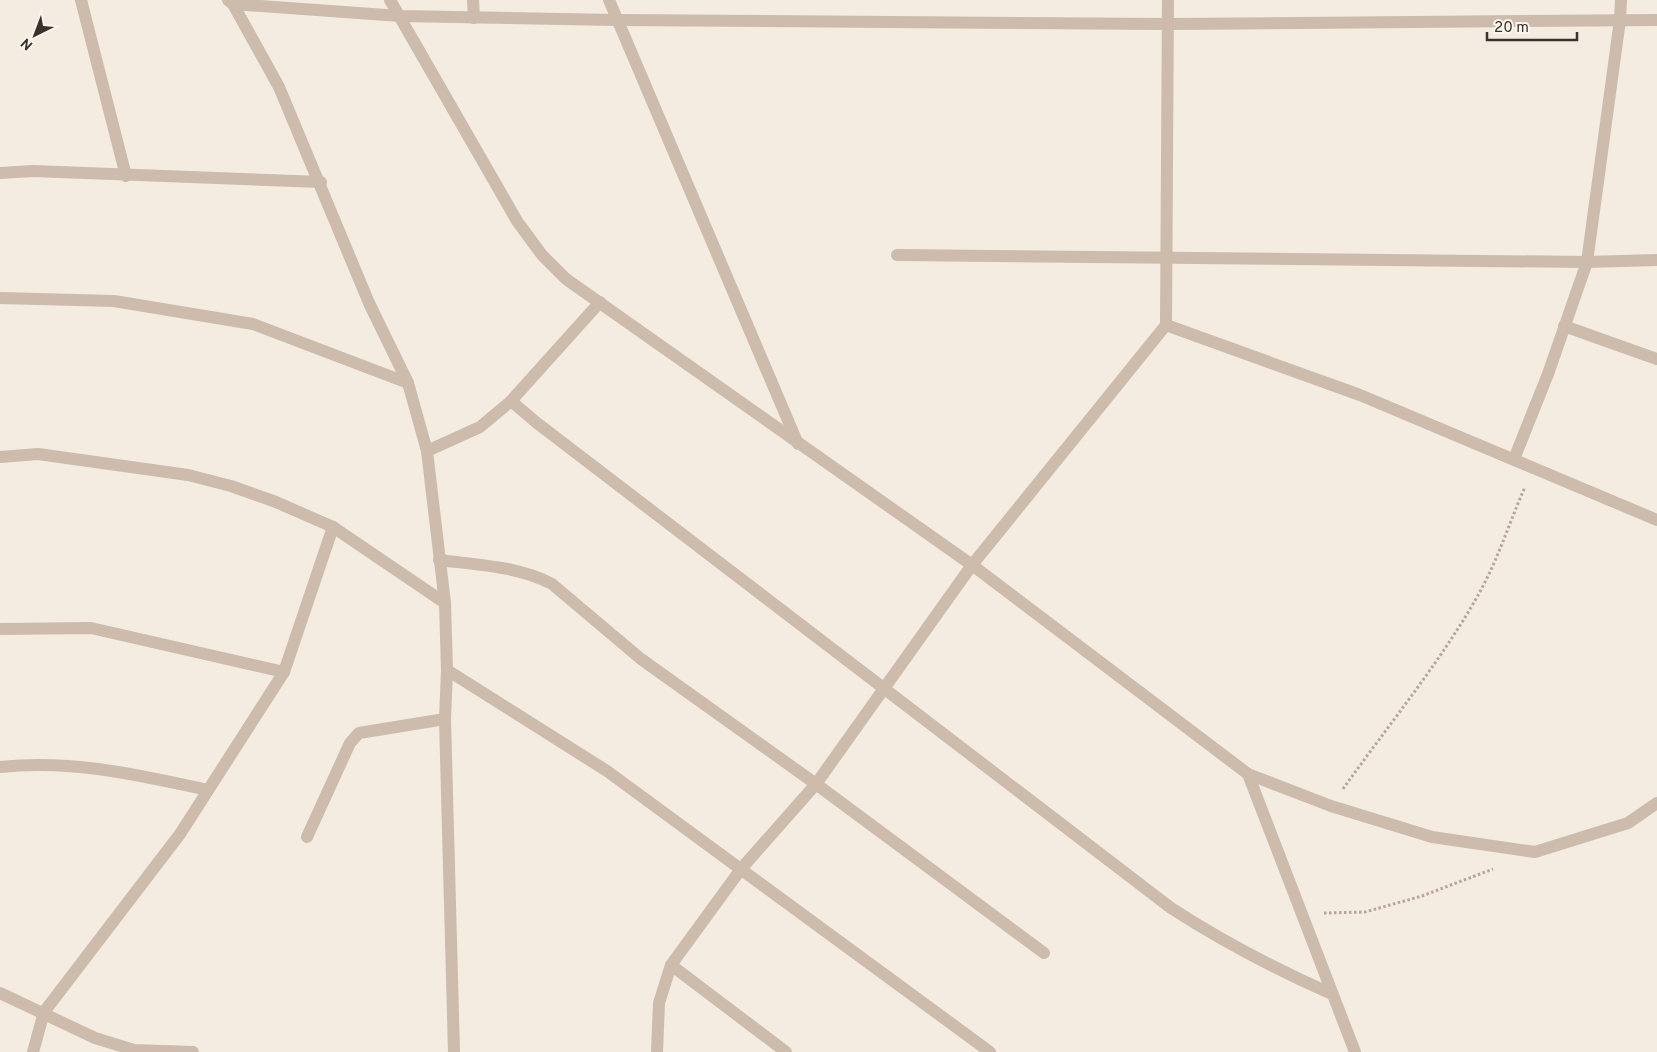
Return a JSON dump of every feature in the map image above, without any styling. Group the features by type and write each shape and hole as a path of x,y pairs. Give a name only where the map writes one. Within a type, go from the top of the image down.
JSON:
{"street":[{"path":"81,0 126,176"},
{"path":"390,0 517,221 542,255 566,279 972,566 1248,774 1331,806 1432,837 1535,852 1628,823 1657,804"},
{"path":"473,0 474,18"},
{"path":"609,0 798,444"},
{"path":"656,1052 659,1003 671,965 741,869 816,784 972,566 1166,325 1168,0"},
{"path":"1514,459 1548,374 1587,262 1620,20 1621,0"},
{"path":"231,2 400,16 616,20 1168,24 1657,20"},
{"path":"231,2 279,87 369,303 408,383 427,451 445,603 447,670 445,719 454,1052"},
{"path":"0,173 33,171 320,182"},
{"path":"897,255 1587,262 1657,260"},
{"path":"0,298 114,301 253,324 408,383"},
{"path":"427,451 480,427 511,401 600,302"},
{"path":"1166,325 1360,395 1657,520"},
{"path":"1564,326 1657,359"},
{"path":"511,401 537,423 1171,908 1220,939 1267,965 1332,994"},
{"path":"0,457 38,454 188,475 258,496 333,527 445,603"},
{"path":"33,1052 44,1012 180,834 284,672 333,527"},
{"path":"439,560 536,575 552,584 641,659 816,784 1044,953"},
{"path":"0,629 90,628 284,672"},
{"path":"447,670 606,771 990,1052"},
{"path":"307,837 350,743 359,733 445,719"},
{"path":"0,767 58,764 112,769 208,790"},
{"path":"1248,774 1300,914 1355,1052"},
{"path":"671,965 786,1052"},
{"path":"0,992 95,1038 134,1050 193,1052"}],"path":[{"path":"1331,806 1462,623 1501,550 1510,520 1533,468"},
{"path":"1300,914 1365,912 1422,896 1495,868"}]}
